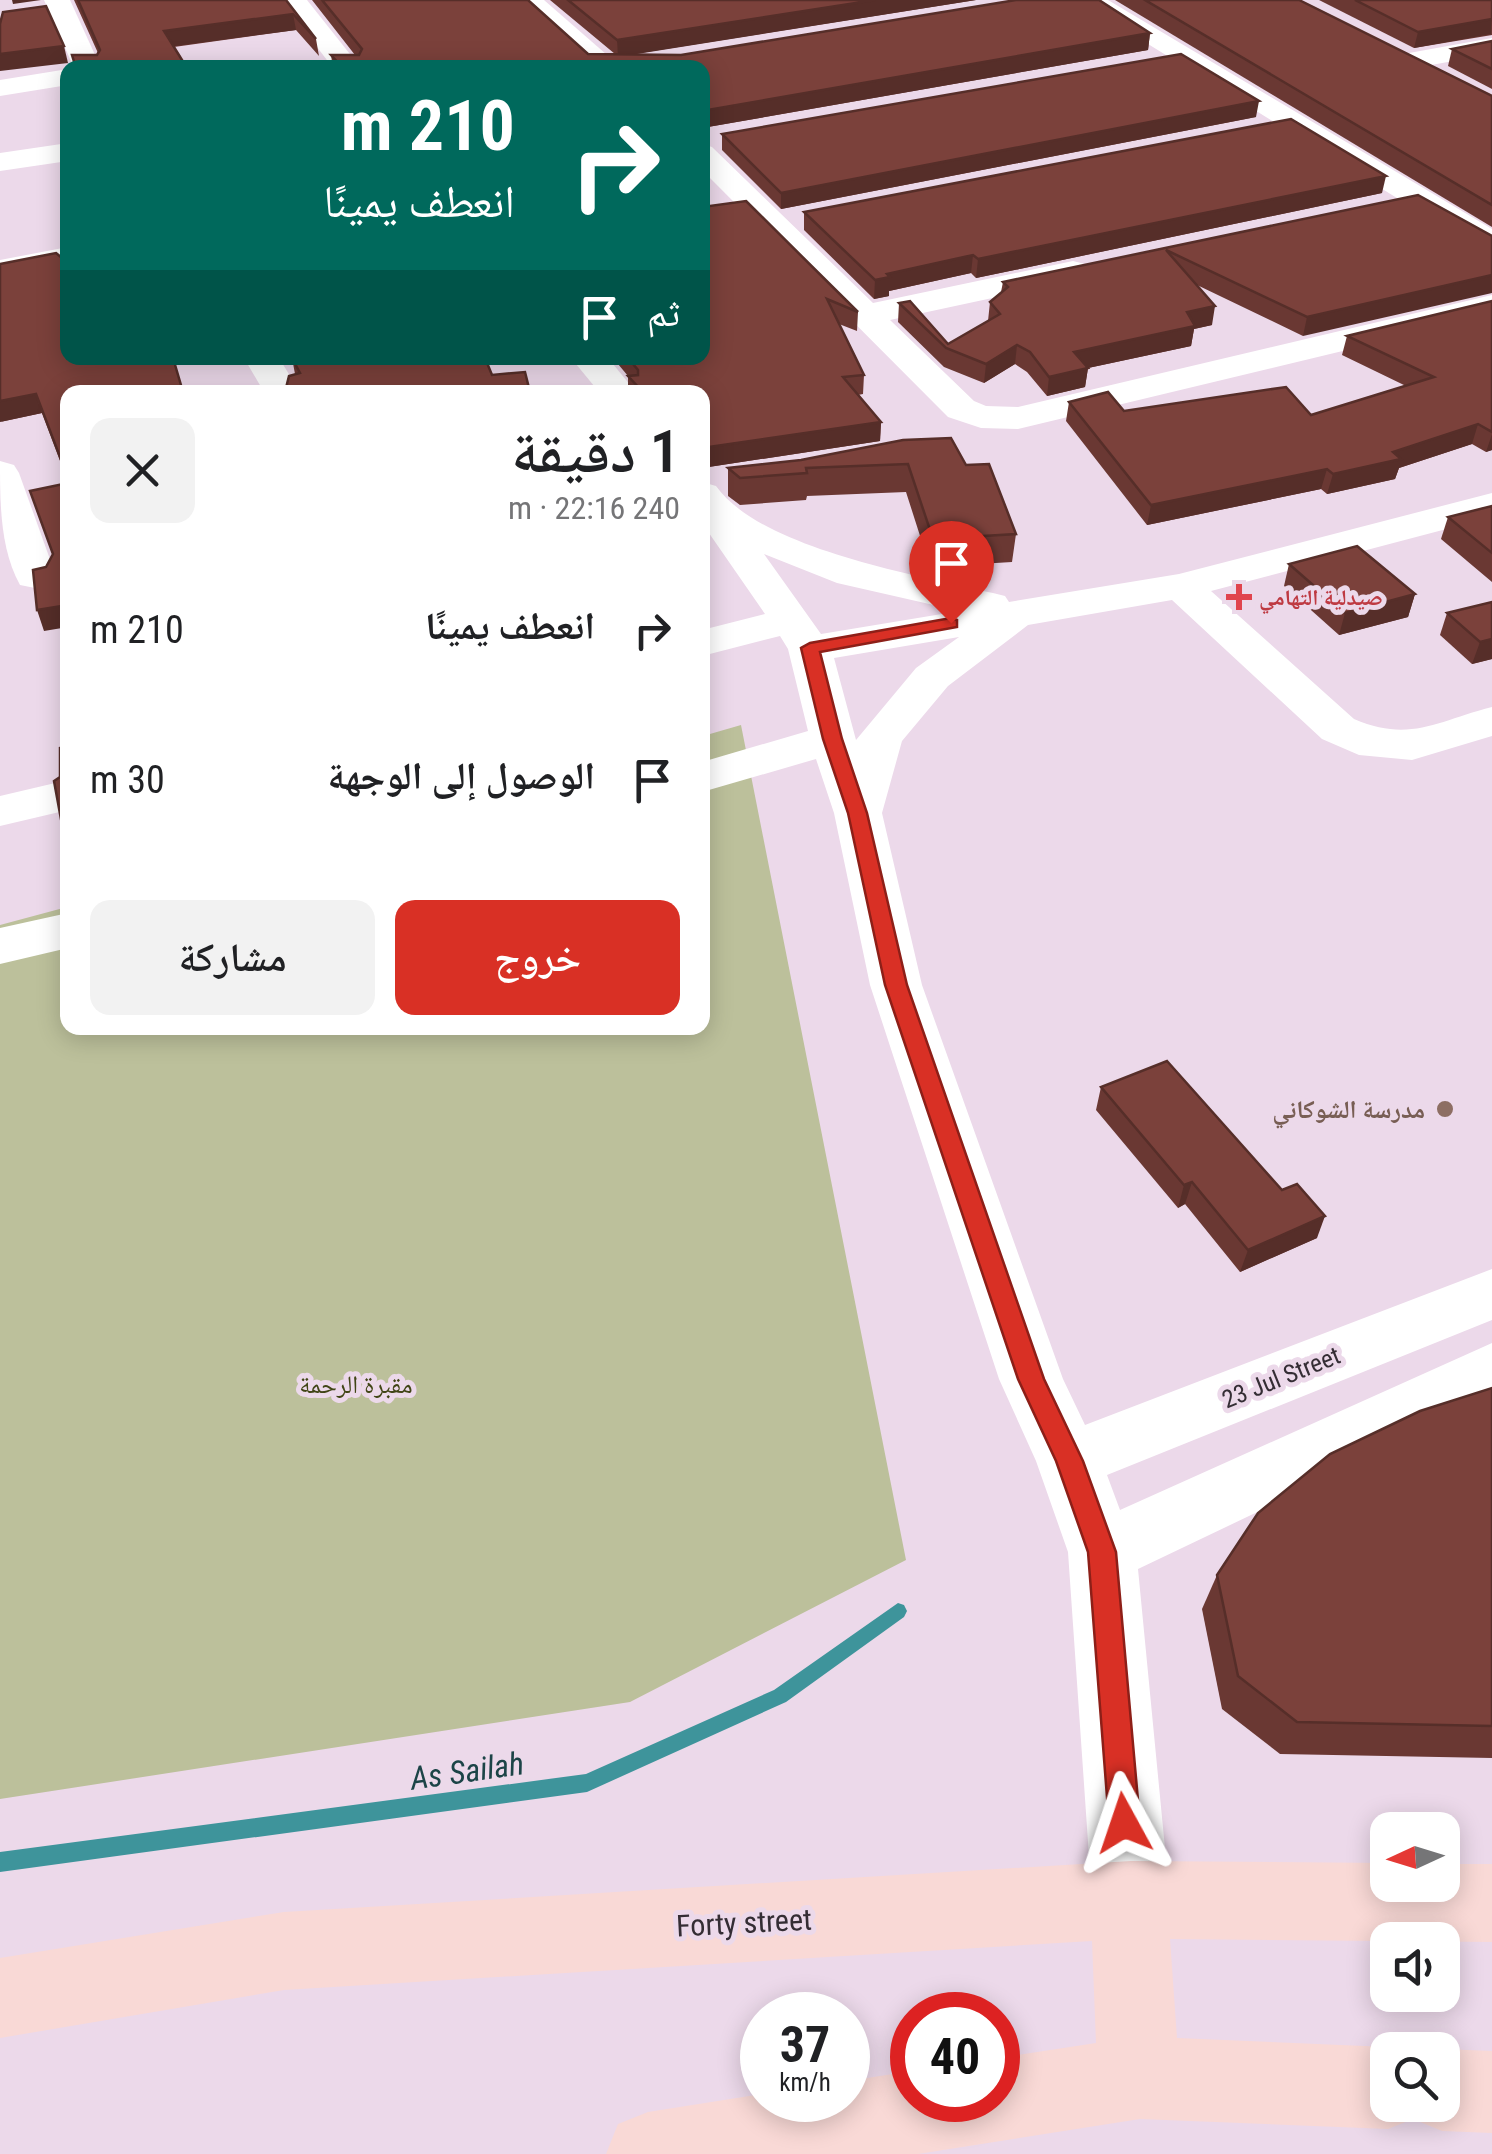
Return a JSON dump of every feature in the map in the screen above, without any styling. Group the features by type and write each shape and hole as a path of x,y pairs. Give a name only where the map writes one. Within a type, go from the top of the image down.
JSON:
{"main road":[{"name":"Forty street","path":"0,1998 284,1950 1131,1900 1492,1902"},
{"path":"1131,1900 1131,1980 1140,2078"},
{"path":"648,2154 1140,2078 1370,2087"},
{"path":"1460,2091 1492,2092"}],"street":[{"path":"294,0 342,60"},
{"path":"530,0 600,60"},
{"path":"1090,0 1289,124 1492,242"},
{"path":"31,13 59,4 84,60"},
{"path":"1442,78 1400,57 1492,46"},
{"path":"1146,63 1184,56"},
{"path":"0,88 60,79"},
{"path":"1251,131 1289,124"},
{"path":"710,145 775,223 961,408 981,417 1018,418 1492,304"},
{"path":"0,162 60,153"},
{"path":"1381,207 1419,199"},
{"path":"775,223 813,216"},
{"path":"0,270 60,259"},
{"path":"868,314 1096,266"},
{"path":"595,365 612,385"},
{"path":"944,443 975,428 981,417"},
{"path":"0,474 34,576"},
{"path":"710,496 742,479"},
{"path":"710,498 786,548 852,574 1022,610"},
{"path":"710,500 799,635 858,813 896,985 1031,1379 1069,1461 1102,1552 1131,1900"},
{"path":"710,642 1022,610 1181,586 1492,505"},
{"path":"1181,586 1338,729 1375,745 1412,746 1492,721"},
{"path":"858,813 880,738 932,677 1022,610"},
{"path":"710,775 832,739"},
{"path":"0,811 60,798"},
{"path":"0,946 60,932"},
{"name":"23 Jul Street","path":"1069,1461 1492,1294"},
{"path":"1102,1552 1492,1370"}],"green space":[{"name":"مقبرة الرحمة","path":"741,725 906,1560 630,1702 0,1799 0,925 60,909 60,1035 710,1035 710,734"}],"building":[{"path":"78,0 286,0 316,39 293,14 164,31 182,60 74,60 72,55 97,55 100,50"},
{"path":"322,0 528,0 588,54 681,55 1016,0 1099,0 1150,33 710,110 710,60 336,60 331,55 359,55 362,49"},
{"path":"568,0 875,0 617,40"},
{"path":"1145,0 1299,0 1492,96 1492,205"},
{"path":"1355,0 1492,0 1492,19 1418,32"},
{"path":"46,6 64,46 0,54 3,12"},
{"path":"1492,41 1492,69 1452,49"},
{"path":"1181,54 1259,101 781,193 722,134"},
{"path":"1291,119 1386,176 978,259 973,255 875,280 804,212"},
{"path":"1418,195 1492,236 1492,275 1307,317 1166,250 1215,306 1187,312 1195,326 1074,352 1088,368 1049,377 1030,352 1017,345 986,364 946,348 899,303 910,301 948,344 1000,314 990,302 1008,287 1003,282"},
{"path":"746,201 858,312 827,299 864,375 843,377 881,422 710,447 710,385 636,385 628,376 638,375 634,365 710,365 710,206"},
{"path":"56,253 60,256 60,365 175,365 181,385 60,385 60,457 36,394 0,401 0,264"},
{"path":"1492,301 1492,432 1478,424 1393,452 1401,459 1333,474 1327,469 1151,505 1069,402 1108,392 1124,411 1286,387 1311,415 1434,377 1347,336"},
{"path":"296,365 488,365 492,375 525,372 528,385 287,385 289,376 300,373"},
{"path":"951,438 966,465 989,464 1016,534 933,539 908,464 806,468 807,473 740,478 728,468 801,460 903,440"},
{"path":"60,485 60,606 37,610 33,570 46,567 53,554 30,491"},
{"path":"1492,506 1492,553 1448,517"},
{"path":"1357,546 1415,594 1345,613 1289,564"},
{"path":"1492,602 1492,639 1480,642 1447,613"},
{"path":"60,777 60,814 54,781"},
{"path":"1167,1061 1282,1190 1297,1184 1325,1216 1248,1250 1192,1182 1184,1185 1101,1087"},
{"path":"1492,1388 1492,1726 1297,1722 1238,1676 1217,1575 1258,1513 1330,1454 1420,1411"}],"waterway":[{"name":"As Sailah","path":"0,1862 587,1783 780,1696 898,1611"}],"place":[{"name":"صيدلية التهامي","path":"1239,597"},
{"name":"مدرسة الشوكاني","path":"1445,1109"}],"route":[{"path":"951,623 810,648 832,739 858,813 896,985 1031,1379 1069,1461 1102,1552 1124,1823"}]}
